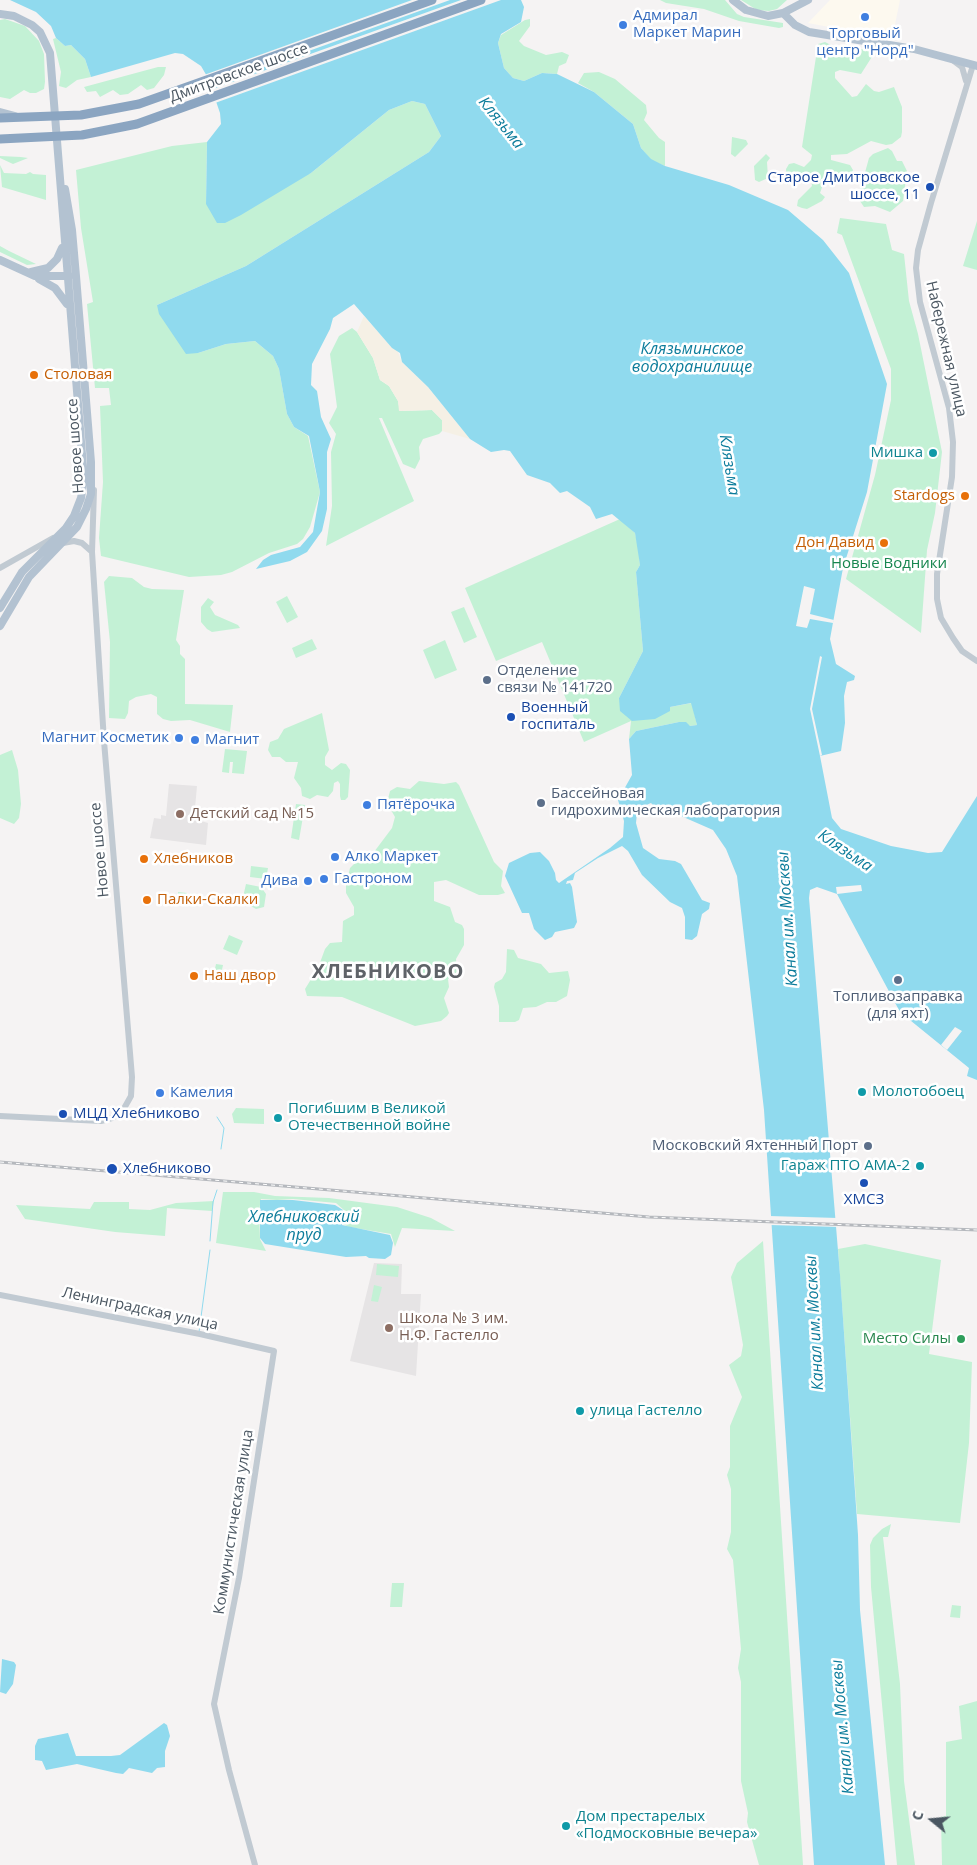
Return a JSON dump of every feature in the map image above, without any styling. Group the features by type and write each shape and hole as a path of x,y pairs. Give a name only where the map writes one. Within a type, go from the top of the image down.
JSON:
{"highway":[{"name":"Дмитровское шоссе","path":"0,118 31,118 81,114 139,104 432,0"},
{"name":"Дмитровское шоссе","path":"0,139 35,139 82,135 137,124 481,0"}],"main road":[{"path":"733,0 753,13 768,16 785,13 808,0"},
{"path":"785,13 796,0"},
{"path":"785,13 795,25 809,32 914,49 975,66"},
{"path":"0,14 23,19 40,32 46,42 53,71 60,162"},
{"path":"0,112 31,118"},
{"name":"Новое шоссе","path":"0,608 22,572 60,534 76,512 84,481 69,308 60,162"},
{"name":"Новое шоссе","path":"60,162 72,230 91,462"},
{"path":"26,272 42,271 54,263 60,255 64,239"},
{"path":"0,260 55,288 69,308"},
{"path":"26,272 44,278 76,276"},
{"path":"0,626 29,577 77,527 86,510 91,494 91,462"}],"street":[{"path":"951,59 964,71 965,90"},
{"name":"Набережная улица","path":"975,66 965,90 924,227 916,268 920,302 949,408 953,442 952,477 937,574 937,602 941,618 952,638 962,651 977,661"},
{"path":"965,90 977,75"},
{"name":"Новое шоссе","path":"0,1116 101,1121 112,1118 127,1107 131,1096 132,1077 104,741 92,552 95,485 91,462"},
{"path":"0,568 60,534"},
{"path":"63,543 71,541 82,542 92,552"},
{"name":"Ленинградская улица","path":"0,1295 200,1334 274,1351"},
{"name":"Коммунистическая улица","path":"255,1865 220,1734 214,1695 239,1578 274,1351"}],"shaded area":[{"path":"830,0 900,0 892,39 808,23"},
{"name":"Детский сад №15","path":"169,784 197,786 194,819 208,823 206,845 150,838 154,818 161,819 161,815 166,816"},
{"name":"Школа № 3 им. Н.Ф. Гастелло","path":"374,1263 402,1264 401,1294 421,1294 416,1376 350,1361"}],"green space":[{"path":"660,0 725,0 737,14 744,17 783,23 783,27 779,28 739,21 704,9 666,3"},
{"path":"741,0 787,0 777,9 769,11 757,10"},
{"path":"5,19 25,26 39,41 44,54 45,82 44,89 36,93 24,90 10,99 0,97 0,20"},
{"path":"530,19 530,26 519,41 524,46 546,55 562,52 569,55 566,63 559,66 557,74 542,73 524,81 513,78 504,68 498,43 501,35 525,20"},
{"path":"56,38 65,46 71,45 85,59 91,77 77,80 66,88 59,86 61,72 53,39"},
{"path":"825,42 839,49 865,49 875,52 861,74 840,70 835,72 835,78 852,97 857,96 866,84 874,91 879,92 894,87 902,107 902,132 901,137 892,144 886,145 871,141 847,154 831,155 831,160 850,165 853,170 851,175 842,180 827,173 820,193 825,197 822,201 807,209 797,206 798,200 812,186 811,180 801,176 787,185 786,169 789,164 794,163 804,167 811,160 812,155 802,147 818,44"},
{"path":"158,67 166,67 164,75 154,88 147,90 141,85 128,94 120,95 113,90 100,97 96,91 87,92 84,87"},
{"path":"599,72 615,79 646,105 647,113 644,120 659,138 665,142 665,166 651,160 641,148 633,124 594,92 578,83 584,73"},
{"path":"412,101 425,104 441,136 429,152 246,266 157,305 198,353 226,344 255,341 273,356 279,369 287,414 294,427 308,436 320,492 310,527 303,539 297,544 269,553 232,572 221,575 189,577 101,556 99,538 103,482 100,406 111,405 109,388 95,388 87,304 93,302 81,228 76,170 172,146 207,142 206,204 311,173 389,110"},
{"path":"732,137 746,140 748,144 735,157 731,154"},
{"path":"888,148 892,151 897,161 902,161 907,171 903,201 890,212 875,206 864,207 858,198 869,158 873,154"},
{"path":"766,154 770,158 767,162 768,178 759,182 755,180 754,166"},
{"path":"0,156 28,158 13,164 0,158"},
{"path":"0,165 4,173 26,174 30,172 46,175 46,200 2,187"},
{"name":"Новые Водники","path":"840,218 886,224 892,250 904,254 909,301 918,334 942,452 935,513 927,550 921,633 846,579 875,475 891,400 891,369 842,235 837,233"},
{"path":"977,221 977,270 963,266"},
{"path":"0,246 36,264 27,265 0,252"},
{"path":"352,328 357,332 373,358 380,380 389,386 398,401 400,411 432,410 442,420 442,431 439,434 423,439 419,447 420,459 415,469 403,464 382,418 379,418 414,501 326,546 332,506 331,452 336,434 329,423 337,407 330,354 339,336"},
{"path":"620,519 635,533 639,551 640,565 636,572 643,651 619,698 670,707 692,703 697,725 690,726 679,722 636,731 629,739 631,721 584,742 542,642 496,661 465,588"},
{"path":"109,576 132,578 144,587 152,589 184,590 176,640 180,646 180,654 185,659 185,704 233,705 230,732 190,720 171,721 163,719 157,714 157,697 151,694 136,697 129,701 128,713 125,719 109,718 110,642 104,582"},
{"path":"287,596 298,617 287,623 276,602"},
{"path":"208,598 214,602 210,607 215,615 238,625 240,628 212,632 207,629 201,622 201,607"},
{"path":"464,607 477,637 464,643 451,612"},
{"path":"312,639 317,649 296,658 292,648"},
{"path":"445,640 457,670 435,679 423,650"},
{"path":"322,713 329,750 325,757 325,765 332,770 341,763 346,764 350,770 348,797 345,800 341,800 340,784 338,781 334,783 333,791 328,797 317,795 310,799 302,796 301,788 294,778 298,762 286,762 280,757 272,757 268,750 270,742 278,739 284,729"},
{"path":"225,749 247,751 244,774 232,773 233,762 230,762 229,773 222,772"},
{"path":"12,750 18,770 21,804 19,818 14,824 0,818 0,755"},
{"path":"419,781 444,784 456,782 459,785 494,862 503,871 501,886 505,893 479,895 446,880 434,882 434,901 450,907 455,922 462,925 464,929 464,945 456,959 457,972 448,979 449,987 444,998 449,1013 441,1021 415,1026 342,997 307,996 305,989 318,968 325,949 330,943 342,942 343,921 354,915 354,907 346,893 350,868 362,856 374,852 392,828 395,817 387,803 390,791 397,787 410,789"},
{"path":"296,804 305,805 299,840 291,838"},
{"path":"251,866 268,868 266,879 250,877"},
{"path":"246,884 261,887 266,894 264,907 256,909 249,905 243,897"},
{"path":"178,892 187,893 185,904 178,903"},
{"path":"190,894 194,894 197,899 196,903 190,904 187,901 187,897"},
{"path":"229,935 243,941 237,955 223,949"},
{"path":"507,949 514,950 518,958 541,964 549,973 568,971 570,980 567,996 556,1002 547,1002 536,1007 523,1008 519,1020 515,1022 499,1022 499,1006 494,987 495,983 502,979 506,972"},
{"path":"216,964 223,965 220,979 213,978"},
{"path":"236,1108 264,1109 264,1124 234,1123 232,1114"},
{"path":"223,1192 254,1192 275,1196 329,1198 397,1207 431,1218 455,1231 402,1228 395,1247 391,1234 349,1227 343,1224 345,1211 336,1203 293,1199 261,1199 259,1211 260,1239 266,1251 216,1243"},
{"path":"214,1201 212,1211 167,1208 165,1236 115,1232 25,1219 16,1205 90,1209 94,1202 129,1202 129,1209 150,1210 176,1203"},
{"path":"763,1241 803,1865 759,1865 747,1822 748,1813 741,1781 741,1682 738,1668 741,1649 733,1560 727,1549 731,1532 731,1489 727,1475 730,1467 730,1426 742,1397 729,1365 741,1356 743,1345 731,1277 737,1263"},
{"path":"865,1244 941,1260 929,1354 972,1362 969,1443 960,1523 857,1514 838,1249"},
{"path":"377,1264 399,1266 398,1277 376,1275"},
{"path":"374,1285 382,1287 378,1302 371,1301"},
{"path":"891,1524 888,1537 883,1537 900,1684 904,1781 915,1865 897,1865 871,1587 870,1545 873,1538 882,1529"},
{"path":"392,1583 404,1583 402,1607 390,1607"},
{"path":"952,1605 961,1606 960,1618 950,1617"},
{"path":"977,1701 977,1865 942,1865 941,1817 946,1816 946,1742 962,1739 959,1706"}],"sand":[{"path":"364,316 392,348 397,350 402,362 428,387 470,439 442,431 442,420 432,410 399,411 398,401 389,386 380,380 373,358 357,332"}],"water":[{"name":"Клязьминское водохранилище","path":"10,0 521,0 524,7 521,22 501,34 498,43 504,68 513,78 524,81 542,73 557,74 594,92 633,124 641,148 651,159 665,166 729,185 788,210 823,240 849,273 887,384 867,492 843,568 830,639 836,664 855,676 854,680 847,682 844,696 845,723 841,751 820,756 832,818 841,829 891,846 928,853 942,852 977,796 977,1080 967,1076 969,1068 900,1012 837,894 817,887 810,890 809,898 840,1275 858,1535 860,1610 885,1865 814,1865 764,1110 737,876 726,849 713,830 665,809 661,812 651,803 644,806 637,813 636,823 643,848 659,859 675,861 681,864 702,900 710,903 709,909 702,914 697,936 692,940 685,939 685,917 682,908 670,902 642,875 628,851 622,846 598,858 575,873 573,880 567,881 566,884 570,883 572,887 577,922 574,928 555,932 552,937 545,940 534,929 529,913 522,913 505,876 509,863 530,853 540,852 549,861 559,883 610,848 623,837 624,821 618,800 632,775 629,739 636,731 679,722 686,722 690,726 697,725 691,703 670,707 670,711 655,719 632,721 620,711 619,698 643,651 636,572 640,565 635,533 612,514 596,519 590,507 567,491 560,493 550,483 527,475 510,451 491,452 470,439 428,387 402,362 400,353 392,348 354,304 333,318 330,329 312,364 311,385 317,391 321,417 331,439 327,452 327,509 322,531 307,552 290,561 256,569 263,560 271,555 300,547 313,532 320,492 309,436 294,427 287,414 279,369 273,356 255,341 226,344 198,353 186,354 159,314 157,305 246,266 429,152 441,136 425,104 412,101 389,110 311,173 241,215 225,223 217,223 206,204 207,142 221,124 220,113 208,78 201,66 183,54 175,53 91,77 85,59 71,45 65,46 56,38 51,26 36,12"},
{"name":"Хлебниковский пруд","path":"260,1200 293,1200 335,1205 343,1210 342,1225 390,1235 393,1243 391,1255 385,1259 369,1258 366,1256 346,1257 265,1244 260,1238"},
{"path":"2,1659 14,1662 16,1665 13,1684 6,1694 0,1692"},
{"path":"164,1723 167,1725 170,1736 165,1751 165,1767 157,1768 152,1773 129,1768 123,1774 77,1764 46,1770 42,1761 35,1760 35,1746 38,1739 68,1733 76,1756 120,1755"}],"pier":[{"path":"412,0 450,0 209,87 204,75"},
{"path":"461,0 501,0 215,103 210,90"},
{"path":"804,586 815,589 810,614 834,620 833,623 810,619 807,628 796,626"},
{"path":"820,656 822,657 812,709 822,755 820,756 810,709"},
{"path":"861,885 862,891 837,894 836,887"},
{"path":"955,1027 962,1031 947,1050 941,1045"},
{"path":"769,1216 838,1218 839,1227 770,1225"}],"waterway":[{"path":"217,1117 224,1128 221,1149"},
{"path":"210,1241 213,1202 217,1190"},
{"path":"199,1332 210,1250"}],"railway":[{"path":"0,1162 649,1217 977,1230"}],"place":[{"name":"Торговый центр \"Норд\"","path":"865,17"},
{"name":"Адмирал Маркет Марин","path":"623,25"},
{"name":"Старое Дмитровское шоссе, 11","path":"930,187"},
{"name":"Столовая","path":"34,375"},
{"name":"Мишка","path":"933,453"},
{"name":"Stardogs","path":"965,496"},
{"name":"Дон Давид","path":"884,543"},
{"name":"Отделение связи № 141720","path":"487,680"},
{"name":"Военный госпиталь","path":"511,717"},
{"name":"Магнит Косметик","path":"179,738"},
{"name":"Магнит","path":"195,740"},
{"name":"Бассейновая гидрохимическая лаборатория","path":"541,803"},
{"name":"Пятёрочка","path":"367,805"},
{"name":"Детский сад №15","path":"180,814"},
{"name":"Алко Маркет","path":"335,857"},
{"name":"Хлебников","path":"144,859"},
{"name":"Гастроном","path":"324,879"},
{"name":"Дива","path":"308,881"},
{"name":"Палки-Скалки","path":"147,900"},
{"name":"Наш двор","path":"194,976"},
{"name":"Топливозаправка (для яхт)","path":"898,980"},
{"name":"Молотобоец","path":"862,1092"},
{"name":"Камелия","path":"160,1093"},
{"name":"МЦД Хлебниково","path":"63,1114"},
{"name":"Погибшим в Великой Отечественной войне","path":"278,1118"},
{"name":"Московский Яхтенный Порт","path":"868,1146"},
{"name":"Гараж ПТО АМА-2","path":"920,1166"},
{"name":"Хлебниково","path":"112,1169"},
{"name":"ХМСЗ","path":"864,1183"},
{"name":"Школа № 3 им. Н.Ф. Гастелло","path":"389,1328"},
{"name":"Место Силы","path":"961,1339"},
{"name":"улица Гастелло","path":"580,1411"},
{"name":"Дом престарелых «Подмосковные вечера»","path":"566,1826"}],"district":[{"name":"ХЛЕБНИКОВО","path":"388,972"}],"water label":[{"name":"Клязьма","path":"501,123"},
{"name":"Клязьма","path":"729,465"},
{"name":"Клязьма","path":"845,851"},
{"name":"Канал им. Москвы","path":"788,919"},
{"name":"Канал им. Москвы","path":"815,1323"},
{"name":"Канал им. Москвы","path":"843,1727"}]}
